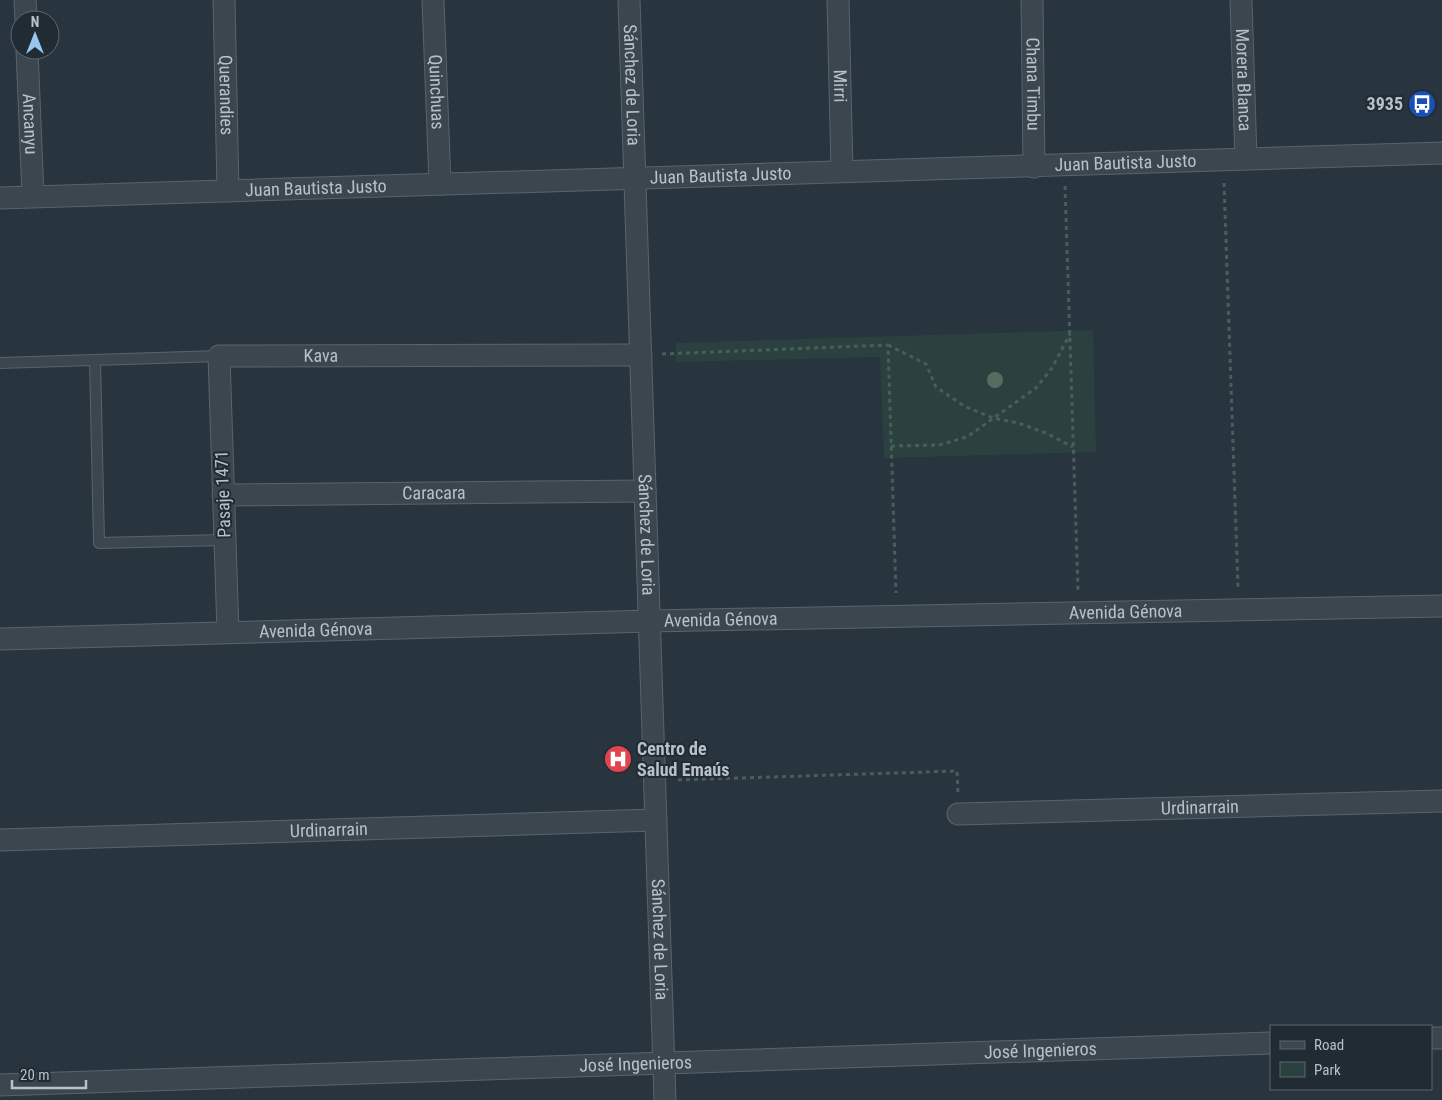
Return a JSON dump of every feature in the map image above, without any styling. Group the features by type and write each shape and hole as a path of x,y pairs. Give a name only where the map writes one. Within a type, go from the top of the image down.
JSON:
{"street":[{"name":"Querandies","path":"224,0 228,191"},
{"name":"Quinchuas","path":"433,0 440,184"},
{"name":"Sánchez de Loria","path":"629,0 665,1100"},
{"name":"Mirri","path":"838,0 842,171"},
{"name":"Chana Timbu","path":"1032,0 1034,167"},
{"name":"Morera Blanca","path":"1242,0 1246,159"},
{"name":"Ancanyu","path":"27,60 33,196"},
{"name":"Juan Bautista Justo","path":"0,198 1442,153"},
{"name":"Kava","path":"219,356 641,355"},
{"name":"Pasaje 1471","path":"219,356 228,632"},
{"name":"Caracara","path":"223,495 645,491"},
{"name":"Avenida Génova","path":"0,639 650,620 1442,606"},
{"name":"Urdinarrain","path":"958,814 1442,801"},
{"name":"Urdinarrain","path":"0,840 656,820"},
{"name":"José Ingenieros","path":"0,1085 1270,1043"}],"lane":[{"name":"Kava","path":"0,363 219,356"},
{"path":"95,360 99,543 224,540"}],"path":[{"path":"1224,160 1239,610"},
{"path":"1064,166 1079,613"},
{"path":"891,446 939,445 967,437 1036,388 1052,368 1070,333"},
{"path":"641,355 888,346 926,364 936,386 964,406 993,418 1018,423 1046,432 1074,448"},
{"path":"888,346 896,616"},
{"path":"655,781 957,771 958,814"}],"green space":[{"path":"1093,330 1096,452 884,458 880,357 676,362 676,343"}],"place":[{"name":"3935","path":"1422,104"},
{"name":"Centro de Salud Emaús","path":"618,759"}]}
